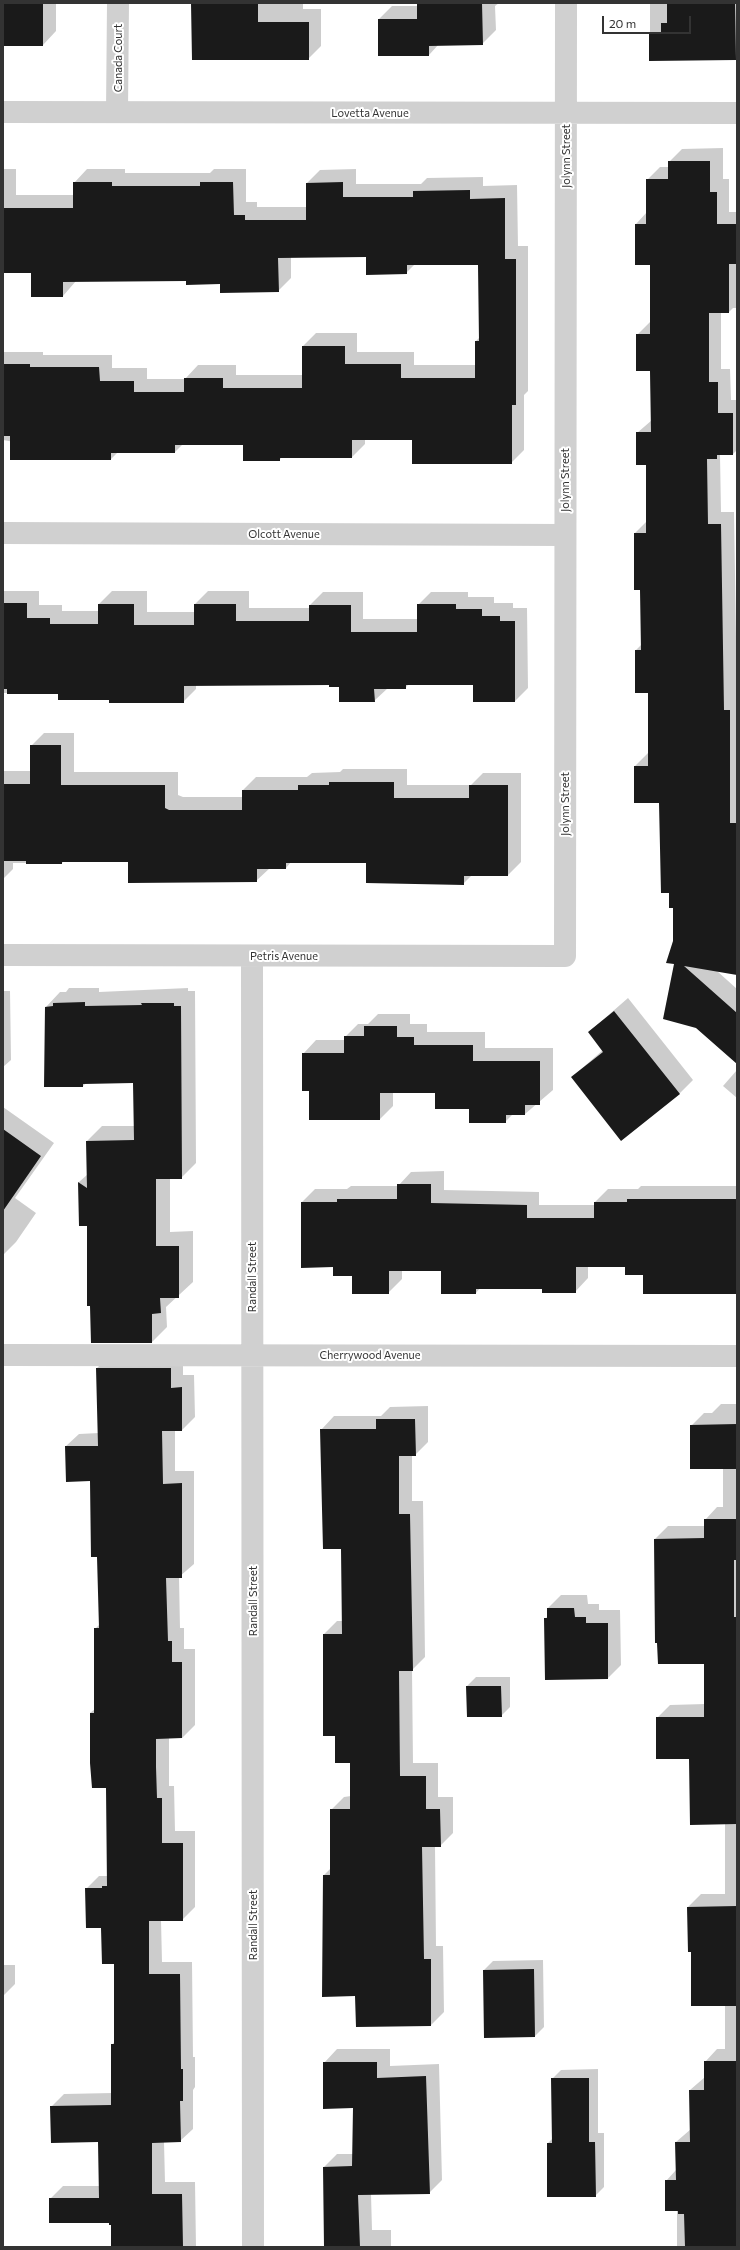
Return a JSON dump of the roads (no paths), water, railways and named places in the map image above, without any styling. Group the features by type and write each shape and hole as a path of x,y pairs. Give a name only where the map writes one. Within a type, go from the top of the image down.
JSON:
{"street":[{"name":"Canada Court","path":"118,3 118,112"},
{"name":"Jolynn Street","path":"565,956 566,3"},
{"name":"Lovetta Avenue","path":"3,112 737,113"},
{"name":"Olcott Avenue","path":"3,533 565,534"},
{"name":"Petris Avenue","path":"3,955 565,956"},
{"name":"Randall Street","path":"252,956 253,2247"},
{"name":"Cherrywood Avenue","path":"3,1355 737,1356"}]}
